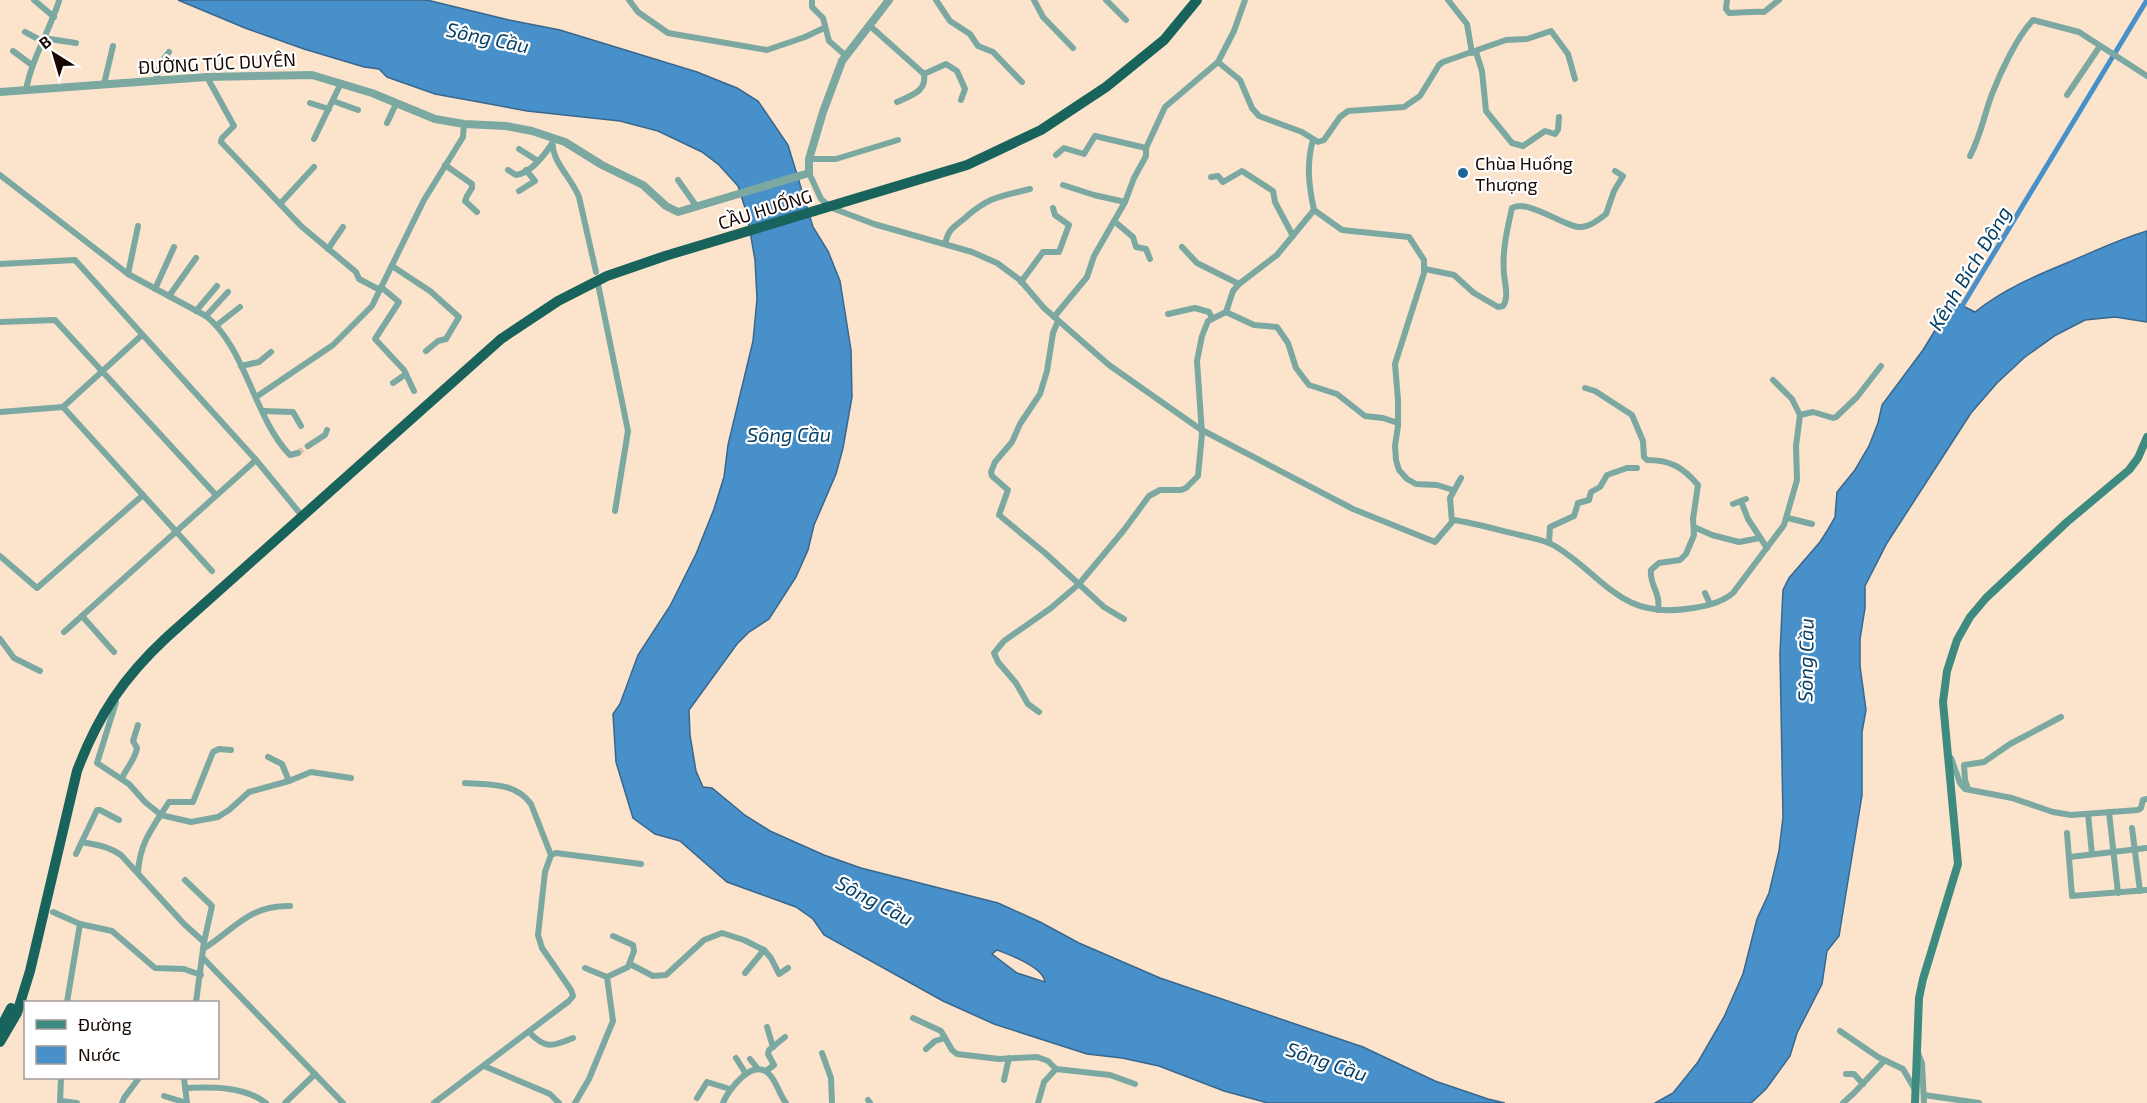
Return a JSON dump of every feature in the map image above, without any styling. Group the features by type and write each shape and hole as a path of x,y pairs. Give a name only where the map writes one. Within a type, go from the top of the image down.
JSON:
{"highway":[{"path":"846,199 965,161 1038,126 1103,81 1160,36 1191,0"},
{"path":"846,199 967,165 1041,130 1106,87 1164,40 1197,0"},
{"name":"CẦU HUỐNG","path":"302,515 501,339 558,301 607,276 690,246 846,199"},
{"path":"0,1029 12,1008 21,981 37,922 63,803 74,766 91,725 116,685 141,655 256,550 302,515"},
{"path":"0,1042 19,1007 30,971 77,771 85,749 110,703 120,687 147,656 302,515"}],"main road":[{"path":"1915,1103 1920,1093 1919,998 1958,864 1943,702 1947,671 1957,640 1970,617 1986,598 2067,522 2129,470 2138,458 2147,437"}],"street":[{"path":"34,0 54,17"},
{"path":"629,0 639,12 668,33 767,50 824,28"},
{"path":"812,0 812,7 822,16 824,28 832,45 845,55"},
{"path":"889,0 845,55 837,69 809,159 807,174 821,199 832,208 874,224 986,258 1022,282 1056,319 1126,379 1200,429 1353,509 1433,542 1452,524 1450,498 1461,478"},
{"path":"936,0 950,21 970,34 978,46 993,52 1022,82"},
{"path":"1034,0 1043,17 1073,48"},
{"path":"1106,0 1126,20"},
{"path":"1124,619 1104,607 999,515 1008,490 992,476 991,472 995,462 1012,442 1020,424 1040,394 1047,370 1056,319 1087,277 1096,254 1125,202 1146,156 1146,148 1164,107 1218,62 1234,31 1245,0"},
{"path":"1448,0 1467,24 1474,52 1482,71 1485,108 1512,143 1523,146 1545,131 1555,134 1558,130 1559,117"},
{"path":"1727,0 1726,9 1734,13 1751,10 1764,12 1779,0"},
{"path":"26,90 32,64 59,1"},
{"path":"1970,156 1983,128 1992,93 2008,60 2033,20 2079,32 2147,76"},
{"path":"869,26 924,74 925,82 921,88 897,102"},
{"path":"1218,62 1240,80 1252,108 1259,116 1302,132 1318,142 1324,140 1340,117 1348,111 1404,107 1422,94 1441,63 1506,40 1527,39 1551,31 1568,54 1575,79"},
{"path":"25,32 43,40 76,43"},
{"path":"104,84 113,46"},
{"path":"2067,95 2102,47"},
{"path":"13,51 32,64"},
{"path":"156,80 161,62 169,52"},
{"path":"924,74 942,65 949,65 955,69 965,89 961,100"},
{"name":"ĐƯỜNG TÚC DUYÊN","path":"0,92 156,80 305,74 372,93 435,119 532,131 552,141 577,148 602,165 643,185 674,211 682,212 807,174"},
{"path":"207,77 234,124 233,128 220,140 221,142 280,204 356,272 360,279 381,289 399,302 375,339 402,367 414,391"},
{"path":"314,139 340,83"},
{"path":"333,101 358,110"},
{"path":"310,103 329,109"},
{"path":"387,123 396,104"},
{"path":"256,397 336,343 372,306 424,200 463,137 464,124"},
{"path":"1056,155 1064,148 1084,154 1095,136 1146,148"},
{"path":"809,159 836,159 898,140"},
{"path":"1313,140 1309,157 1309,177 1314,210 1342,230 1409,237 1424,260 1425,269 1395,364 1398,423 1395,451 1402,475 1416,484 1437,484 1454,490"},
{"path":"508,170 517,175 526,170 538,161 552,141"},
{"path":"552,141 553,154 579,197 596,272"},
{"path":"519,149 538,161"},
{"path":"445,165 471,184 472,188 465,201 477,212"},
{"path":"280,204 314,167"},
{"path":"519,191 535,181 526,170"},
{"path":"1211,177 1218,176 1223,182 1242,171 1271,188 1276,205 1293,236"},
{"path":"1425,269 1454,275 1474,293 1498,307 1503,306 1506,296 1504,264 1506,234 1512,208 1519,206 1542,212 1574,226 1583,227 1606,214 1614,191 1623,176 1615,171"},
{"path":"0,175 128,274 206,316 217,325 241,366 281,445 290,455 298,453"},
{"path":"678,180 697,207"},
{"path":"1063,185 1125,202"},
{"path":"945,244 951,228 985,201 1030,189"},
{"path":"1022,282 1042,252 1059,252 1069,225 1056,215 1053,208"},
{"path":"1226,312 1231,295 1239,284 1278,255 1314,210"},
{"path":"1114,221 1132,237 1136,247 1146,249 1150,259"},
{"path":"128,274 138,226"},
{"path":"328,249 343,227"},
{"path":"155,289 174,246"},
{"path":"1182,247 1197,262 1239,284"},
{"path":"169,296 196,258"},
{"path":"0,264 75,260 256,460 302,515"},
{"path":"392,266 430,291 459,317 446,339 440,340 426,351"},
{"path":"598,284 628,431 615,511"},
{"path":"196,311 217,286"},
{"path":"206,316 228,292"},
{"path":"217,325 240,307"},
{"path":"1168,314 1195,308 1209,312 1212,318"},
{"path":"1039,712 1028,704 994,653 1004,641 1051,608 1079,584 1149,496 1160,490 1181,490 1195,481 1200,471 1197,361 1202,336 1212,318 1226,312 1254,325 1277,327 1288,343 1296,368 1313,387 1334,393 1368,417 1383,418 1398,423"},
{"path":"0,322 56,320 216,495"},
{"path":"0,412 63,407 142,335"},
{"path":"241,366 261,361 271,352"},
{"path":"1800,415 1810,412 1836,417 1857,397 1881,366"},
{"path":"393,383 406,374"},
{"path":"1453,520 1549,543 1581,564 1625,601 1643,608 1676,611 1724,599 1733,593 1788,518 1797,480 1796,446 1800,415 1792,399 1773,380"},
{"path":"1585,388 1594,391 1632,415 1643,441 1644,457 1647,460 1659,459 1682,468 1697,483 1693,519 1694,535 1684,558 1663,562 1651,570 1650,577 1659,597 1658,610"},
{"path":"63,407 212,571"},
{"path":"263,411 293,412 301,426"},
{"path":"309,446 326,435 327,430"},
{"path":"64,632 256,460"},
{"path":"1549,543 1550,527 1574,516 1578,503 1589,500 1590,494 1600,487 1607,475 1627,468 1637,468"},
{"path":"0,556 37,588 143,495"},
{"path":"1733,504 1744,500 1748,519 1767,548"},
{"path":"1788,518 1812,524"},
{"path":"1694,527 1712,535 1743,542 1760,538"},
{"path":"1705,592 1710,604"},
{"path":"82,616 114,652"},
{"path":"0,639 14,658 40,671"},
{"path":"119,696 97,763 122,778 161,815 191,822 205,821 229,810 249,792 289,781 311,772 351,778"},
{"path":"1968,789 1964,765 1984,762 2010,744 2061,717"},
{"path":"122,778 128,765 135,758 137,748 133,741 138,725"},
{"path":"1947,747 1960,783 1965,789 2012,798 2062,814 2139,810 2143,800 2147,799"},
{"path":"138,872 142,845 169,802 193,802 213,752 219,749 231,750"},
{"path":"268,757 282,764 289,781"},
{"path":"434,1103 573,996 542,948 538,935 545,872 550,855 535,812 520,792 505,786 465,783"},
{"path":"76,854 97,810 119,820"},
{"path":"2109,812 2118,893"},
{"path":"2088,814 2092,854"},
{"path":"2067,833 2072,896 2118,893 2143,890 2132,828"},
{"path":"82,842 114,849 138,872 203,945"},
{"path":"2070,857 2147,848"},
{"path":"550,855 556,853 641,864"},
{"path":"185,880 212,906 203,945 196,1001"},
{"path":"203,945 250,914 264,908 290,906"},
{"path":"52,912 80,924 112,931 154,968 184,969 201,975"},
{"path":"67,1001 80,924"},
{"path":"630,964 653,976 666,975 704,940 722,933 737,937 764,950 771,958 778,973 788,968"},
{"path":"585,968 607,976 622,971 630,964 633,945 613,936"},
{"path":"745,973 764,950"},
{"path":"203,958 342,1102"},
{"path":"575,1103 589,1079 614,1021 607,976"},
{"path":"913,1018 941,1031 952,1050 957,1054 1009,1058 1037,1057 1048,1061 1056,1070 1110,1075 1134,1084"},
{"path":"767,1027 773,1047"},
{"path":"529,1032 539,1042 551,1046 573,1038"},
{"path":"1840,1032 1884,1061 1903,1069 1920,1093 1923,1103"},
{"path":"766,1071 774,1065 768,1054 785,1037"},
{"path":"926,1049 935,1041 945,1038"},
{"path":"822,1053 831,1078 832,1103"},
{"path":"736,1058 746,1074"},
{"path":"1004,1080 1009,1058"},
{"path":"750,1059 758,1069"},
{"path":"1842,1103 1884,1061"},
{"path":"484,1066 550,1094 559,1103"},
{"path":"723,1103 730,1089 746,1074 758,1069 766,1071 786,1103"},
{"path":"1038,1103 1044,1082 1056,1070"},
{"path":"285,1103 315,1074"},
{"path":"1846,1074 1854,1074 1863,1084"},
{"path":"61,1079 60,1102 77,1103"},
{"path":"122,1103 138,1079"},
{"path":"164,1096 187,1103 184,1079"},
{"path":"697,1098 707,1082 730,1089"},
{"path":"185,1088 209,1087 238,1091 254,1095 266,1103"},
{"path":"1920,1093 1979,1103"}],"water":[{"name":"Sông Cầu","path":"178,0 427,0 560,30 697,72 737,88 758,101 788,145 813,227 828,251 840,281 851,350 852,397 836,474 814,525 808,550 796,577 769,619 749,632 737,644 689,710 690,735 696,771 703,787 712,788 746,816 770,831 824,855 861,868 998,903 1079,943 1160,978 1363,1047 1435,1081 1505,1103 1268,1103 1224,1091 1159,1066 1122,1058 1087,1054 994,1024 943,1001 824,935 813,919 796,907 727,882 680,841 655,834 633,818 616,762 613,714 620,704 638,655 670,606 696,554 714,509 724,477 728,445 753,341 757,299 755,260 747,214 738,186 719,165 702,152 658,131 620,121 527,111 435,94 387,77 379,69 364,67 304,49 245,28","holes":["997,950 1032,967 1038,971 1045,982 1017,973 992,954"]},
{"name":"Sông Cầu","path":"2147,231 2147,322 2115,317 2085,320 2056,335 2025,357 1997,383 1971,413 1887,543 1865,586 1865,608 1860,639 1860,666 1866,710 1862,732 1862,795 1839,936 1827,951 1822,984 1797,1033 1790,1056 1766,1089 1751,1103 1655,1103 1673,1093 1698,1062 1724,1017 1743,974 1757,919 1769,893 1779,851 1783,817 1780,654 1783,590 1789,578 1820,542 1835,517 1837,492 1855,470 1869,446 1882,405 1923,350 1953,301 1975,312 1997,296 2032,278 2117,241"}],"waterway":[{"name":"Kênh Bích Động","path":"1959,311 2147,0"}],"tunnel":[{"path":"298,453 308,446"}],"place":[{"name":"Chùa Huống Thượng","path":"1463,173"}]}
